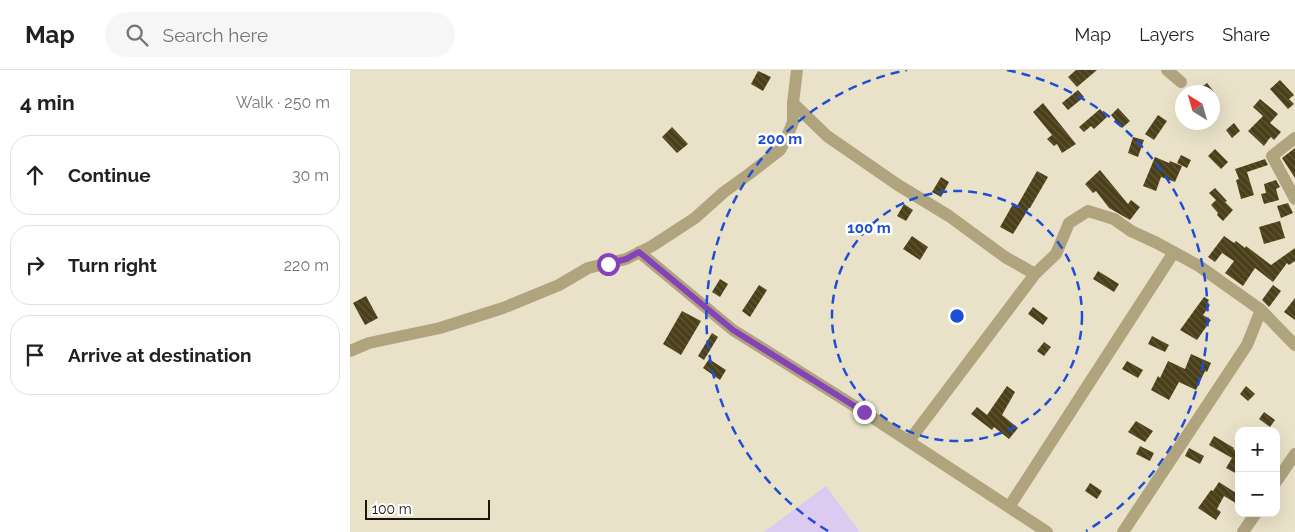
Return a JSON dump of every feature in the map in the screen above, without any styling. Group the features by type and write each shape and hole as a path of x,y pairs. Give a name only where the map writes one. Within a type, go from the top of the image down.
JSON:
{"street":[{"path":"350,351 369,343 440,328 504,308 559,285 588,268 626,259 695,218 724,192 775,154 786,139 793,122 797,70"},
{"path":"1167,70 1181,82"},
{"path":"793,103 827,136 898,185 949,216 1005,257 1035,274"},
{"path":"1295,138 1272,156 1295,199"},
{"path":"908,441 1035,274 1056,254 1069,223 1088,211 1114,220 1131,231 1199,266 1261,310 1295,345"},
{"path":"639,252 733,330 1047,532"},
{"path":"1009,507 1174,252"},
{"path":"1123,532 1247,345 1261,310"},
{"path":"1280,476 1295,454"},
{"path":"1243,532 1253,517"}],"shaded area":[{"path":"826,486 860,532 764,532"}],"building":[{"path":"1076,70 1097,70 1077,87 1068,77"},
{"path":"758,71 771,77 763,91 751,84"},
{"path":"1280,80 1294,95 1289,99 1294,104 1288,109 1270,89"},
{"path":"1078,90 1084,97 1068,110 1062,103"},
{"path":"1260,99 1278,114 1270,123 1281,132 1274,140 1271,137 1264,146 1248,131 1263,116 1253,107"},
{"path":"1043,103 1076,144 1062,153 1057,144 1054,146 1047,139 1052,135 1033,112"},
{"path":"1118,108 1130,121 1122,128 1111,115"},
{"path":"1100,109 1107,117 1094,129 1091,126 1084,132 1079,127"},
{"path":"1158,115 1167,121 1154,140 1145,134"},
{"path":"1234,123 1240,131 1232,138 1226,130"},
{"path":"672,127 688,144 677,153 662,137"},
{"path":"1133,137 1144,140 1138,157 1128,153"},
{"path":"1295,148 1295,178 1282,158"},
{"path":"1215,149 1228,162 1221,169 1208,156"},
{"path":"1181,155 1191,160 1187,168 1177,163"},
{"path":"1155,157 1182,166 1175,182 1161,177 1156,191 1143,186"},
{"path":"1265,159 1268,165 1247,172 1254,195 1241,199 1236,180 1239,179 1235,169"},
{"path":"1100,170 1128,204 1131,200 1140,207 1130,220 1109,208 1096,191 1093,193 1085,184"},
{"path":"1037,171 1048,177 1013,234 1000,227 1013,204 1017,206"},
{"path":"941,177 949,182 941,197 932,192"},
{"path":"1276,180 1280,187 1276,189 1279,200 1264,204 1261,194 1266,193 1264,184"},
{"path":"1215,188 1233,210 1223,221 1211,205 1216,200 1209,193"},
{"path":"1288,203 1293,213 1281,218 1277,206"},
{"path":"904,204 913,210 906,221 897,216"},
{"path":"1280,221 1285,238 1264,244 1259,227"},
{"path":"912,236 928,247 920,260 903,249"},
{"path":"1224,236 1234,243 1236,241 1245,248 1246,246 1271,265 1295,248 1295,261 1289,265 1287,263 1273,282 1255,268 1243,286 1225,273 1234,261 1222,253 1215,262 1208,257"},
{"path":"1098,271 1119,284 1114,292 1093,279"},
{"path":"720,279 728,284 720,297 712,292"},
{"path":"759,285 767,290 750,317 742,311"},
{"path":"1273,285 1281,291 1269,307 1262,300"},
{"path":"366,296 378,318 365,325 353,303"},
{"path":"1204,297 1209,300 1207,303 1210,305 1203,315 1211,320 1197,340 1180,330"},
{"path":"1295,298 1295,320 1284,312"},
{"path":"1033,307 1048,318 1043,325 1028,314"},
{"path":"682,311 701,321 681,355 663,344"},
{"path":"712,333 718,337 704,360 698,356"},
{"path":"1152,336 1169,345 1165,352 1148,344"},
{"path":"1044,342 1051,347 1044,356 1037,351"},
{"path":"1191,354 1211,363 1196,390 1179,382 1169,400 1151,390 1158,376 1160,378 1168,361 1185,369"},
{"path":"709,359 726,370 720,380 703,368"},
{"path":"1127,361 1143,370 1138,378 1122,369"},
{"path":"1007,386 1015,392 1002,415 1018,428 1009,439 994,427 992,430 971,414 977,407 987,415"},
{"path":"1246,386 1255,394 1248,401 1240,394"},
{"path":"1264,412 1275,420 1270,427 1259,419"},
{"path":"1136,421 1153,431 1145,442 1128,432"},
{"path":"1214,436 1234,448 1235,473 1226,468 1232,458 1209,445"},
{"path":"1140,446 1154,453 1150,461 1136,454"},
{"path":"1189,448 1204,456 1200,464 1185,456"},
{"path":"1219,482 1235,492 1235,503 1224,496 1217,509 1221,512 1216,520 1198,508 1211,490 1213,491"},
{"path":"1090,483 1102,491 1097,499 1085,491"}],"route":[{"path":"608,264 626,259 639,252 733,330 864,412"}]}
